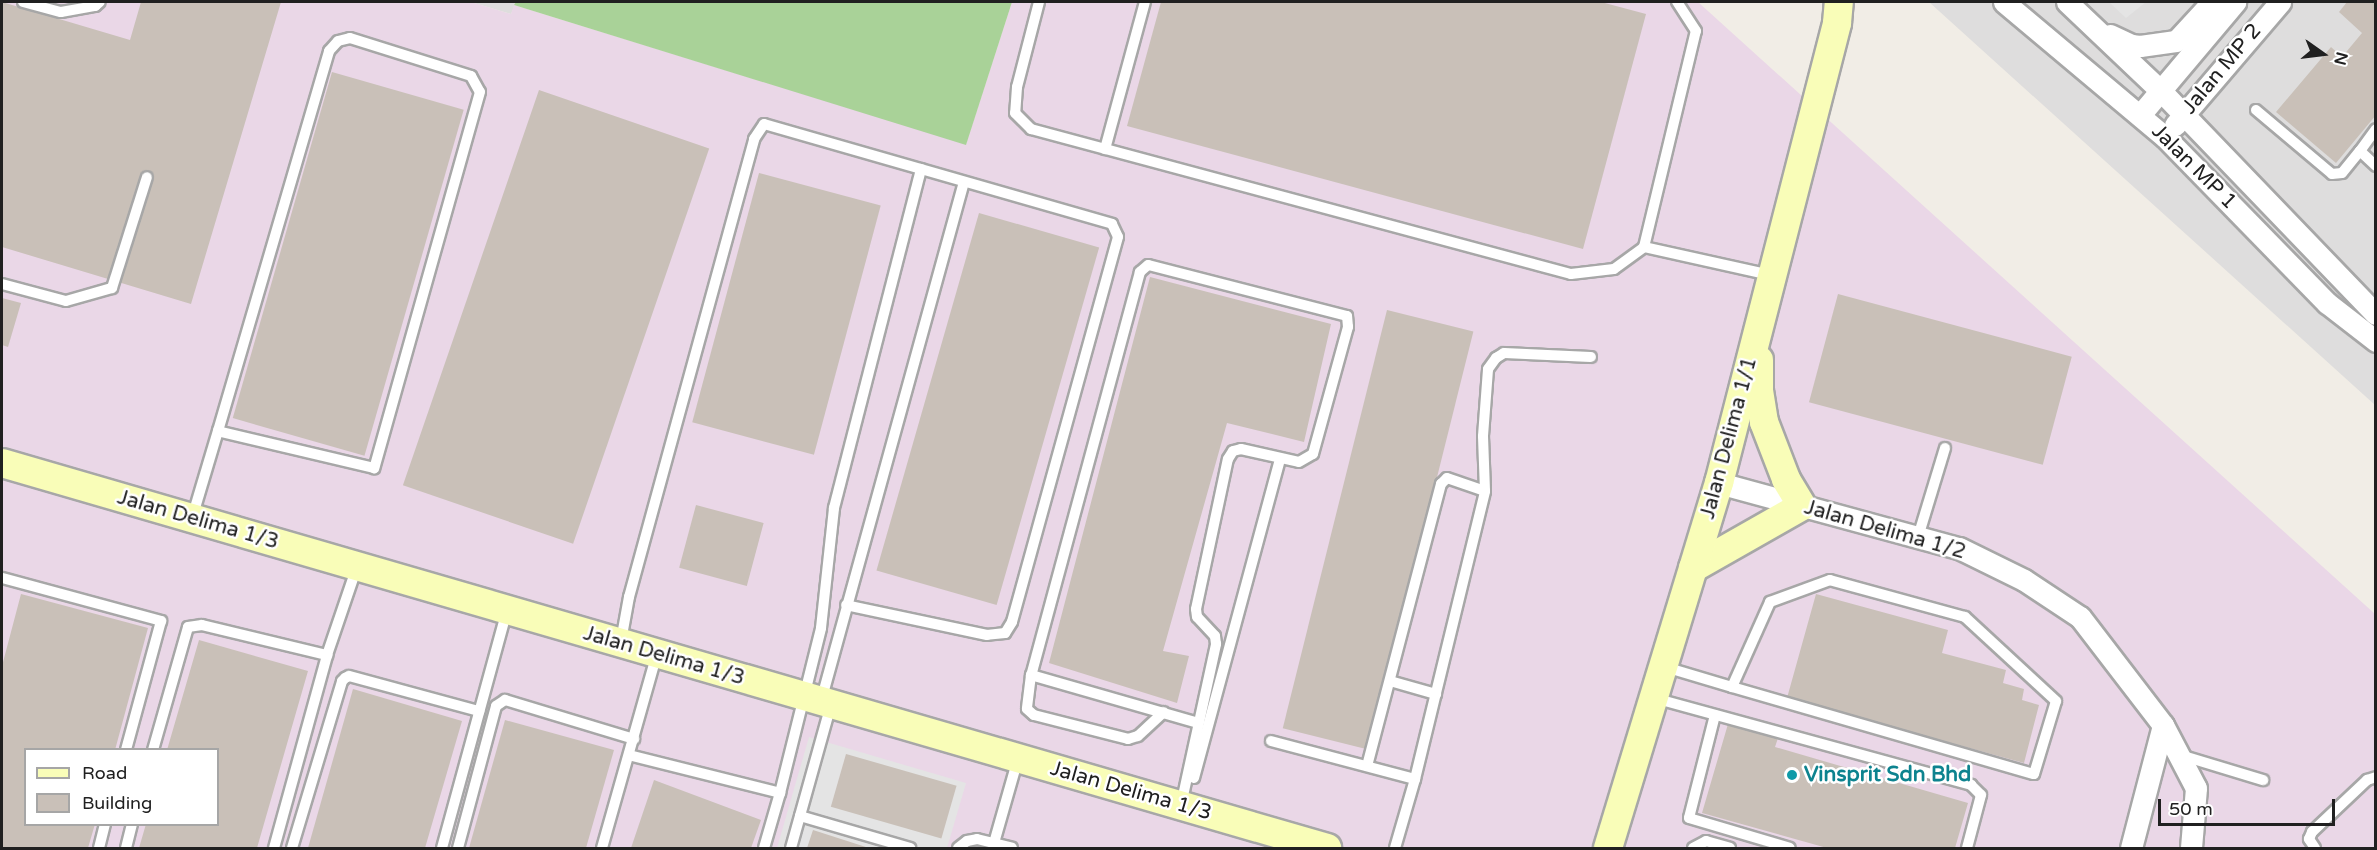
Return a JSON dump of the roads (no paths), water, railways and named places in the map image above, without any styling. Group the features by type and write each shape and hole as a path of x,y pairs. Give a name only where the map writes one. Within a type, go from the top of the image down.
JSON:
{"street":[{"name":"Jalan MP 1","path":"2004,2 2165,137 2327,303 2376,341"},
{"name":"Jalan MP 1","path":"2067,2 2162,92 2376,314"},
{"path":"2093,27 2131,45 2176,41 2212,2"},
{"name":"Jalan MP 2","path":"2140,115 2162,92 2235,2"},
{"name":"Jalan MP 2","path":"2165,137 2280,2"},
{"name":"Jalan Delima 1/1","path":"1611,838 1719,483 1770,275 1841,9"},
{"path":"1693,568 1802,506 1786,479 1764,422 1759,391 1758,325"},
{"name":"Jalan Delima 1/3","path":"2,463 1327,849"},
{"name":"Jalan Delima 1/2","path":"1719,483 1959,548 2024,580 2080,617 2163,725 2196,788 2190,849"},
{"path":"2132,849 2163,725"},
{"path":"1590,849 1611,838"}],"lane":[{"path":"24,2 62,12 95,6 100,2"},
{"path":"1039,2 1017,87 1015,113 1031,129 1571,274 1614,269 1644,247 1696,31 1677,2"},
{"path":"1105,149 1145,2"},
{"path":"191,518 329,51 338,41 350,38 471,76 480,92 374,468 218,431"},
{"path":"2256,110 2332,174 2342,173 2376,129"},
{"path":"620,643 629,597 754,139 764,124 1112,224 1118,237 1012,622 1005,633 987,635 846,604"},
{"path":"2360,151 2374,161"},
{"path":"764,849 780,793 819,701 821,628 834,508 921,169"},
{"path":"2,284 66,301 112,288 147,177"},
{"path":"791,849 800,816 819,701 964,182"},
{"path":"1644,247 1770,275"},
{"path":"1164,712 1138,736 1128,739 1034,715 1027,708 1031,675 1140,272 1148,265 1347,316 1348,327 1313,454 1299,462 1280,460 1241,449 1233,451 1228,459 1196,609 1197,616 1215,636 1216,644 1198,723 1184,807"},
{"path":"1395,849 1415,779 1485,491 1483,436 1488,369 1496,358 1504,353 1591,357"},
{"path":"1918,537 1945,448"},
{"path":"1184,807 1280,460"},
{"path":"1367,766 1440,484 1447,478 1485,491"},
{"path":"274,849 327,655 357,567"},
{"path":"2,578 161,621 127,748"},
{"path":"1663,667 1732,687 2034,774 2056,701 1965,616 1830,579 1770,602 1732,687"},
{"path":"442,849 507,610"},
{"path":"154,748 188,627 202,625 327,655"},
{"path":"602,849 657,654"},
{"path":"1031,675 1198,723"},
{"path":"292,849 345,678 349,676 479,711"},
{"path":"1390,681 1436,694"},
{"path":"1654,698 1971,785 1982,795 1967,849"},
{"path":"458,849 496,706 505,700 634,739"},
{"path":"1715,715 1689,818 1790,849"},
{"path":"1271,741 1415,779"},
{"path":"2157,748 2262,780"},
{"path":"629,755 780,793"},
{"path":"994,843 1018,759"},
{"path":"2315,849 2309,839 2312,832 2367,780 2376,777"},
{"path":"800,816 910,849"},
{"path":"99,849 105,826"},
{"path":"126,849 132,826"},
{"path":"958,849 967,841 977,839 1012,849"},
{"path":"1693,849 1706,841 1730,849"}],"place":[{"name":"Vinsprit Sdn Bhd","path":"1792,775"}]}
